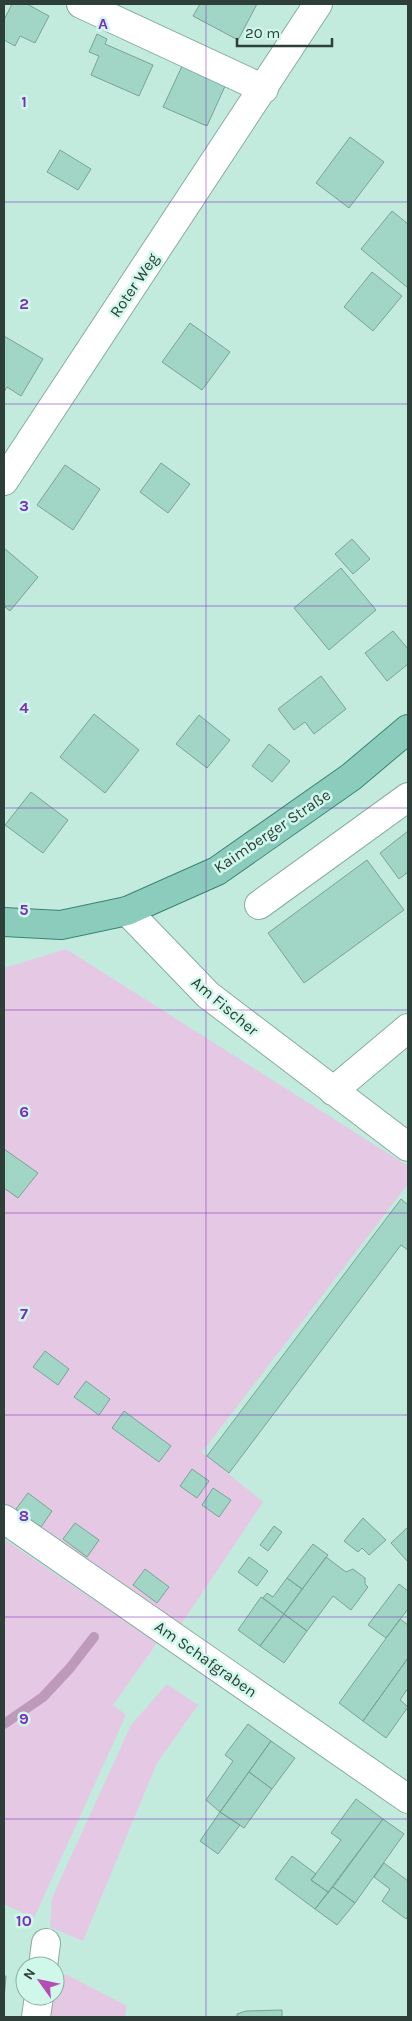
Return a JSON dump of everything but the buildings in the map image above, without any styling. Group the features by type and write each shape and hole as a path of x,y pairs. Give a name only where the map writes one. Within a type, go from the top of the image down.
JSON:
{"main road":[{"name":"Kaimberger Straße","path":"4,922 61,924 127,911 217,871 352,777 408,729"}],"street":[{"path":"81,4 264,89"},
{"name":"Roter Weg","path":"4,480 264,89 318,4"},
{"path":"259,905 408,797"},
{"name":"Am Fischer","path":"127,911 208,995 408,1148"},
{"path":"333,1091 408,1028"},
{"name":"Am Schafgraben","path":"4,1519 408,1798"}],"shaded area":[{"path":"66,949 408,1166 408,1184 202,1452 263,1502 178,1629 4,1504 4,968"},
{"path":"4,1539 157,1643 113,1705 126,1715 34,1918 4,1904"},
{"path":"167,1684 198,1705 157,1763 83,1941 50,1927 52,1898 131,1725"},
{"path":"65,1975 127,2006 125,2017 44,2017 46,2006 65,2006"}],"waterway":[{"path":"4,1724 43,1697 70,1668 94,1637"}]}
